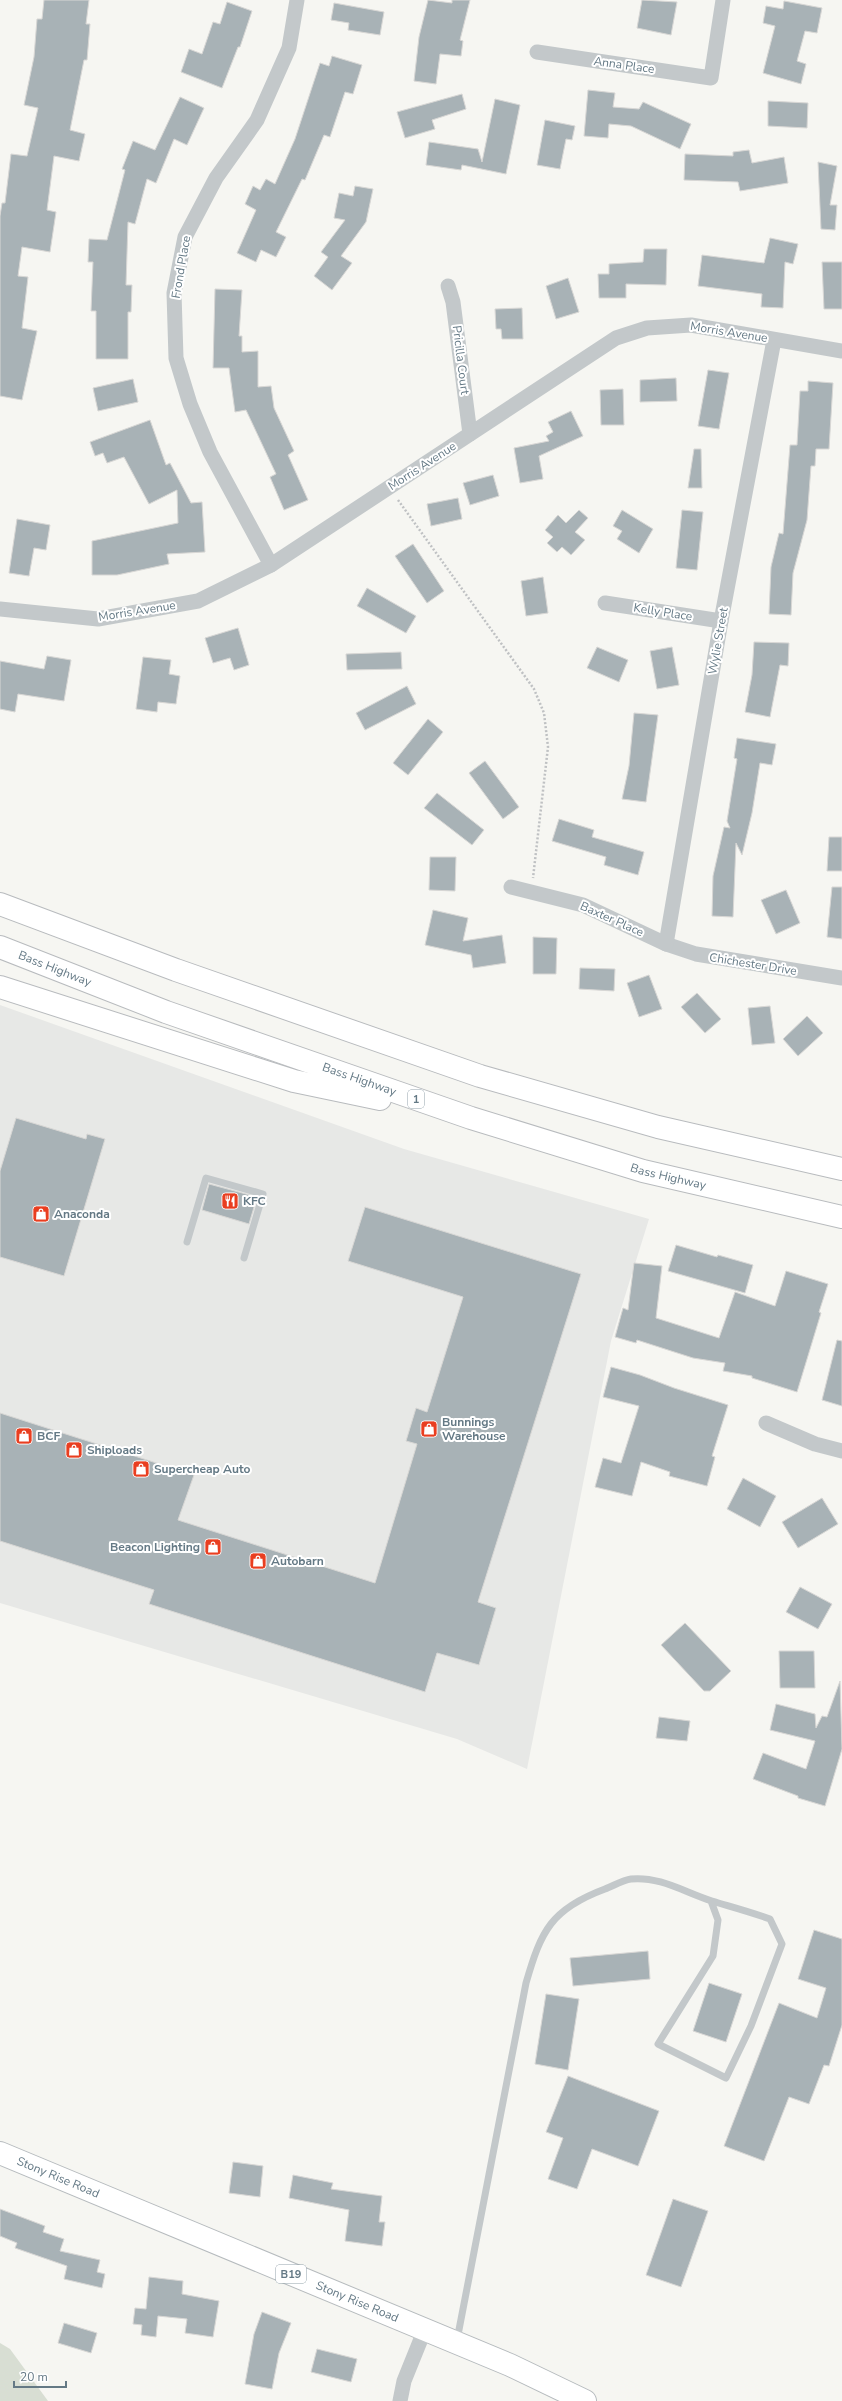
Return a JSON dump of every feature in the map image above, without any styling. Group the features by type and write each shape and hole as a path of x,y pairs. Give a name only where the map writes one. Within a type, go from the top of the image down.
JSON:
{"main road":[{"path":"0,904 176,970 480,1076 658,1127 842,1169"},
{"name":"Bass Highway","path":"0,947 166,1012 471,1118 643,1171 842,1217"},
{"path":"0,987 294,1081 471,1118"},
{"name":"Stony Rise Road","path":"0,2153 510,2364 583,2400"}],"street":[{"name":"Frond Place","path":"270,565 210,452 190,404 176,358 174,293 185,237 216,178 257,120 289,48 297,0"},
{"name":"Anna Place","path":"537,52 711,78 723,0"},
{"name":"Pricilla Court","path":"448,286 453,302 470,434"},
{"name":"Morris Avenue","path":"0,609 98,619 198,601 270,565 616,338 647,328 691,325 842,351"},
{"name":"Wylie Street","path":"666,944 721,621 774,340"},
{"name":"Kelly Place","path":"605,602 721,621"},
{"name":"Baxter Place","path":"511,887 584,905 666,944"},
{"name":"Chichester Drive","path":"666,944 696,954 842,978"},
{"path":"766,1423 815,1444 842,1451"},
{"path":"400,2401 404,2381 424,2329"}],"lane":[{"path":"187,1242 206,1178 263,1194 244,1258"},
{"path":"457,2342 526,1983 536,1948 551,1922 585,1897 631,1879 662,1882 686,1890 711,1901 770,1919 782,1944 751,2026 726,2078 658,2044 713,1956 718,1920 711,1901"}],"path":[{"path":"389,487 534,689 544,713 548,747 531,892"}],"shaded area":[{"path":"0,1005 404,1149 649,1219 611,1341 527,1769 457,1739 0,1603"},
{"path":"0,2343 10,2349 48,2401 0,2401"}],"building":[{"path":"44,0 89,0 86,24 90,24 87,60 84,60 70,130 85,134 79,161 54,156 47,210 56,212 50,252 22,247 18,276 28,277 22,328 37,331 22,400 0,396 0,216 2,203 5,203 11,154 27,156 38,108 24,105 34,57 37,19 42,19"},
{"path":"428,0 452,3 452,0 470,0 460,40 463,41 461,56 440,54 436,84 414,81 419,37"},
{"path":"642,0 677,2 671,35 637,28"},
{"path":"784,1 822,8 817,33 805,31 797,61 806,64 801,84 763,73 775,26 763,23 766,6 783,9"},
{"path":"227,2 252,11 240,47 238,47 222,88 181,72 189,49 202,54 213,22 220,24"},
{"path":"334,3 384,12 380,35 348,30 349,23 331,20"},
{"path":"332,56 362,65 353,94 345,92 330,137 324,135 305,180 302,179 276,232 286,237 276,257 261,250 256,262 237,253 256,210 245,204 253,186 260,190 266,179 275,184 295,139 320,63 329,66"},
{"path":"588,90 615,93 613,107 639,109 643,102 691,124 680,149 631,126 609,124 608,138 584,136"},
{"path":"462,94 466,109 432,120 435,129 405,138 397,112"},
{"path":"180,97 204,108 187,145 174,139 156,183 147,179 135,224 128,222 126,285 132,285 131,312 128,312 128,359 96,359 96,311 91,311 93,262 88,262 89,239 107,240 125,170 122,169 133,141 155,150"},
{"path":"495,99 520,105 506,174 462,165 461,170 426,165 429,142 478,149 482,162"},
{"path":"768,101 808,103 807,128 768,126"},
{"path":"545,120 575,126 572,140 566,139 560,169 537,165"},
{"path":"749,150 752,163 784,157 788,183 740,191 738,182 684,180 685,154 733,156 733,152"},
{"path":"818,162 837,166 830,205 837,205 835,230 821,229"},
{"path":"355,186 373,189 366,222 341,256 352,263 332,290 314,276 328,257 321,252 345,220 334,218 339,193 353,196"},
{"path":"770,238 798,244 793,264 785,262 783,308 761,307 762,294 698,286 702,255 764,263"},
{"path":"644,249 667,249 666,285 626,284 626,298 599,298 598,274 609,274 609,264 643,262"},
{"path":"822,262 842,262 842,309 824,309"},
{"path":"568,278 579,312 556,319 546,286"},
{"path":"215,289 242,290 239,336 242,336 242,352 258,351 258,387 271,386 274,408 294,451 288,455 308,500 284,510 270,477 276,474 246,410 235,412 229,368 213,368"},
{"path":"522,308 523,339 502,339 501,329 496,329 495,309"},
{"path":"708,370 729,373 719,429 698,426"},
{"path":"676,378 677,401 640,402 640,380"},
{"path":"133,379 138,402 98,411 93,388"},
{"path":"808,381 833,383 829,449 816,449 815,466 811,466 807,520 793,573 791,615 769,614 771,567 779,533 783,534 790,445 797,445 800,391 808,391"},
{"path":"623,389 624,425 601,425 600,390"},
{"path":"571,411 583,436 539,456 543,479 520,483 514,448 549,441 546,436 553,432 548,422"},
{"path":"150,420 166,465 170,463 191,503 202,502 205,552 167,554 169,564 117,575 92,575 92,541 178,523 177,490 149,504 124,457 107,463 103,453 95,456 90,442"},
{"path":"694,449 701,449 702,488 688,488"},
{"path":"493,475 499,496 470,505 463,483"},
{"path":"458,498 462,519 431,526 427,504"},
{"path":"579,510 588,518 575,532 585,540 571,555 562,547 557,552 547,543 553,537 545,530 558,515 566,523"},
{"path":"622,510 653,529 639,553 617,539 622,531 613,526"},
{"path":"682,510 703,512 697,570 676,568"},
{"path":"17,519 50,525 46,550 34,548 29,576 9,573"},
{"path":"413,544 444,591 427,603 395,556"},
{"path":"543,577 548,613 526,616 521,581"},
{"path":"367,588 416,616 406,633 357,606"},
{"path":"238,628 249,665 234,670 230,658 213,663 205,638"},
{"path":"754,642 789,643 788,666 780,665 770,717 745,712 752,675"},
{"path":"597,647 628,660 619,682 587,668"},
{"path":"672,647 679,685 657,689 650,651"},
{"path":"401,652 402,669 347,670 346,654"},
{"path":"47,656 71,660 64,701 18,694 15,712 0,709 0,661 44,669"},
{"path":"143,657 171,660 169,674 180,676 176,704 158,702 157,712 136,709"},
{"path":"407,686 416,704 365,730 356,713"},
{"path":"634,713 658,715 646,802 622,799 629,766"},
{"path":"428,719 443,732 408,775 393,763"},
{"path":"737,738 776,744 772,765 760,763 752,813 742,855 736,843 733,917 712,916 713,876 724,827 730,828 727,821 737,759 734,758"},
{"path":"485,761 519,807 503,819 469,773"},
{"path":"437,793 484,830 472,845 424,808"},
{"path":"559,819 594,830 592,837 644,852 638,875 604,865 606,857 552,841"},
{"path":"829,837 842,837 842,871 827,871"},
{"path":"430,857 456,857 455,891 429,890"},
{"path":"832,887 842,887 842,939 827,937"},
{"path":"786,890 800,923 776,934 761,900"},
{"path":"433,910 468,918 463,941 502,935 506,963 473,968 471,955 425,945"},
{"path":"533,937 557,938 556,974 533,974"},
{"path":"580,968 615,969 614,991 579,989"},
{"path":"649,975 662,1009 639,1017 627,983"},
{"path":"697,993 721,1019 705,1033 681,1007"},
{"path":"770,1006 775,1043 752,1045 748,1008"},
{"path":"807,1016 823,1033 798,1056 783,1039"},
{"name":"Anaconda","path":"16,1118 86,1139 87,1134 105,1139 64,1276 0,1257 0,1171"},
{"name":"KFC","path":"209,1184 257,1197 249,1224 202,1210"},
{"path":"365,1207 581,1274 478,1602 496,1608 479,1665 437,1653 425,1692 149,1604 154,1590 0,1541 0,1413 194,1475 178,1520 375,1583 417,1444 406,1441 416,1408 427,1412 463,1297 348,1261"},
{"path":"676,1245 717,1257 718,1255 753,1265 745,1293 668,1271"},
{"path":"634,1263 662,1266 656,1318 719,1338 735,1292 775,1306 786,1271 828,1284 819,1312 821,1313 797,1392 752,1378 752,1376 723,1371 725,1363 693,1358 637,1340 636,1343 615,1337 623,1308 628,1310"},
{"path":"837,1340 842,1341 842,1406 822,1400"},
{"path":"611,1367 640,1375 674,1388 728,1405 712,1456 715,1457 707,1486 669,1476 670,1472 641,1462 632,1496 595,1487 603,1458 621,1463 639,1406 603,1397"},
{"path":"743,1478 776,1496 760,1527 727,1509"},
{"path":"822,1498 838,1524 798,1548 782,1522"},
{"path":"800,1587 832,1604 818,1629 786,1612"},
{"path":"685,1623 731,1671 710,1691 704,1691 661,1645"},
{"path":"779,1651 814,1651 815,1688 780,1688"},
{"path":"840,1681 842,1749 825,1806 798,1798 798,1796 753,1779 763,1753 806,1769 815,1741 770,1730 776,1704 815,1714 816,1728 822,1716 827,1717"},
{"path":"659,1717 690,1721 687,1741 656,1738"},
{"path":"814,1930 842,1939 842,2025 829,2066 824,2065 809,2104 789,2097 764,2161 724,2146 779,2003 817,2018 826,1988 798,1979"},
{"path":"648,1951 650,1979 573,1986 570,1958"},
{"path":"709,1983 742,1994 726,2042 693,2031"},
{"path":"546,1994 579,1999 568,2070 535,2064"},
{"path":"568,2076 659,2111 638,2166 592,2149 577,2189 548,2179 563,2138 546,2132"},
{"path":"233,2162 263,2166 260,2197 229,2193"},
{"path":"293,2175 333,2183 331,2189 382,2196 379,2222 385,2222 382,2246 345,2241 349,2210 289,2198"},
{"path":"673,2199 708,2211 681,2287 646,2275"},
{"path":"0,2209 45,2226 43,2232 64,2239 60,2251 100,2260 97,2272 105,2274 102,2288 64,2279 67,2266 15,2248 17,2243 0,2236"},
{"path":"149,2277 183,2281 182,2294 219,2301 213,2337 185,2333 187,2319 158,2316 156,2337 141,2335 142,2325 133,2324 135,2308 146,2309"},
{"path":"262,2312 291,2323 279,2353 272,2389 245,2384 254,2334"},
{"path":"64,2323 97,2333 91,2353 58,2343"},
{"path":"317,2349 357,2359 351,2382 311,2372"}],"place":[{"name":"KFC","path":"230,1201"},
{"name":"Anaconda","path":"41,1214"},
{"name":"Bunnings Warehouse","path":"429,1429"},
{"name":"BCF","path":"24,1436"},
{"name":"Shiploads","path":"74,1450"},
{"name":"Supercheap Auto","path":"141,1469"},
{"name":"Beacon Lighting","path":"213,1547"},
{"name":"Autobarn","path":"258,1561"}]}
